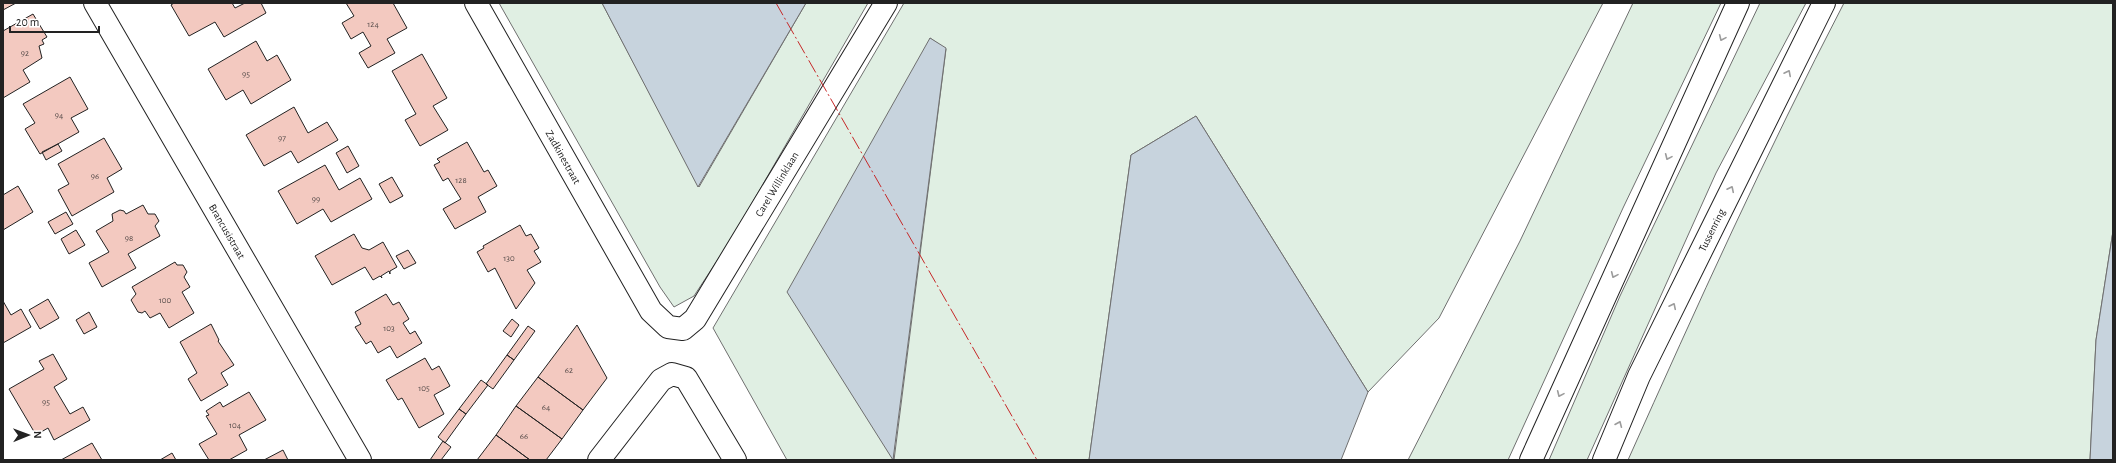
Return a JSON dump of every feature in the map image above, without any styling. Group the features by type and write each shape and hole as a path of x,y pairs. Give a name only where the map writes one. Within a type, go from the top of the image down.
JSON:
{"main road":[{"name":"Brancusistraat","path":"95,3 360,460"},
{"name":"Zadkinestraat","path":"476,3 651,311"},
{"name":"Carel Willinklaan","path":"651,311 668,327 683,329 695,319 886,3"},
{"path":"1531,460 1738,3"},
{"name":"Tussenring","path":"1604,460 1639,376 1824,3"},
{"path":"599,460 664,377 672,374 682,375 686,378 736,460"}],"green space":[{"path":"499,3 602,3 699,187 806,3 868,3 730,241 694,296 674,307 660,287"},
{"path":"904,3 1603,3 1439,318 1368,392 1196,116 1131,155 1089,460 894,460 946,49 930,38 893,460 787,460 713,328"},
{"path":"1633,3 1721,3 1623,208 1508,460 1408,460 1520,241"},
{"path":"1760,3 1806,3 1716,173 1587,460 1549,460 1620,296"},
{"path":"1844,3 2113,3 2113,231 2096,340 2090,460 1628,460 1706,287 1787,116"}],"shaded area":[{"path":"602,3 806,3 698,187"},
{"path":"930,38 946,48 893,460 787,292"},
{"path":"1196,116 1368,392 1341,460 1089,460 1131,155"},
{"path":"2113,231 2113,460 2090,460 2096,340"}],"building":[{"path":"3,3 16,3 3,10"},
{"path":"174,3 232,3 235,8 245,3 261,3 266,13 224,37 215,22 189,36 171,5"},
{"path":"346,3 393,3 407,28 387,39 395,53 368,68 359,53 371,46 363,32 351,39 342,23 354,16"},
{"path":"33,14 47,37 42,40 44,44 39,46 42,58 23,70 30,82 3,98 3,31"},
{"path":"256,41 267,61 277,55 291,80 251,104 243,90 226,100 208,69"},
{"path":"422,54 447,98 433,106 448,130 420,146 405,120 416,114 392,71"},
{"path":"70,77 88,109 71,118 79,132 40,154 25,129 35,123 23,104"},
{"path":"294,107 308,133 327,122 338,140 298,163 291,151 264,166 246,135"},
{"path":"104,138 122,169 107,178 114,192 72,216 58,190 69,184 58,164"},
{"path":"467,142 484,172 488,170 497,186 478,197 486,212 455,229 443,209 461,199 448,178 443,181 434,165 440,162 437,159"},
{"path":"58,144 62,151 46,160 42,152"},
{"path":"348,146 359,166 347,173 336,153"},
{"path":"325,165 339,190 360,178 372,199 331,222 323,209 297,224 278,191"},
{"path":"392,177 403,196 390,203 379,184"},
{"path":"18,186 33,212 3,230 3,195"},
{"path":"143,205 148,214 155,214 159,221 155,226 160,236 128,254 136,268 102,287 89,263 109,252 96,231 113,221 112,214 120,210 124,211 126,214"},
{"path":"66,212 73,224 55,234 48,222"},
{"path":"520,225 526,236 531,234 539,248 534,251 541,262 527,270 535,283 516,309 495,268 488,272 477,252 484,248 483,246"},
{"path":"76,230 85,245 69,254 61,239"},
{"path":"354,234 362,248 369,250 383,242 397,267 390,271 390,274 389,271 381,276 382,278 380,276 373,280 365,267 332,285 315,256"},
{"path":"408,250 416,263 404,269 396,256"},
{"path":"175,262 177,265 183,265 187,272 184,277 190,287 182,292 194,313 169,328 160,313 150,318 145,311 142,313 138,312 131,300 136,294 132,287"},
{"path":"386,294 393,305 399,302 409,319 403,323 410,334 415,331 422,343 397,358 390,346 378,353 371,341 366,344 355,327 361,324 355,312"},
{"path":"48,299 59,318 40,329 29,310"},
{"path":"3,301 11,315 21,309 31,327 3,343"},
{"path":"89,312 97,327 84,334 76,320"},
{"path":"512,319 519,325 511,337 503,331"},
{"path":"211,324 219,340 218,341 234,365 221,373 228,385 201,401 188,379 197,373 180,342"},
{"path":"577,325 607,378 583,410 538,377"},
{"path":"528,326 535,331 514,360 507,355"},
{"path":"53,354 67,379 54,387 70,414 83,407 90,420 54,440 48,428 36,435 9,389 44,369 39,361"},
{"path":"507,355 514,360 493,389 486,384"},
{"path":"425,358 432,370 439,366 450,386 434,395 444,414 419,428 402,398 398,400 386,380"},
{"path":"538,377 583,410 562,439 516,406"},
{"path":"481,380 488,385 466,414 459,409"},
{"path":"249,392 266,420 239,435 247,450 229,460 209,460 199,444 217,434 206,416 209,415 206,411 220,402 223,407"},
{"path":"516,406 562,439 546,460 530,460 496,435"},
{"path":"459,409 466,414 445,443 438,437"},
{"path":"496,435 530,460 477,460"},
{"path":"443,441 451,447 441,460 430,460"},
{"path":"92,443 102,460 61,460"},
{"path":"283,450 288,460 264,460"},
{"path":"172,453 176,460 160,460"}],"power":[{"path":"776,3 1037,460"}]}
